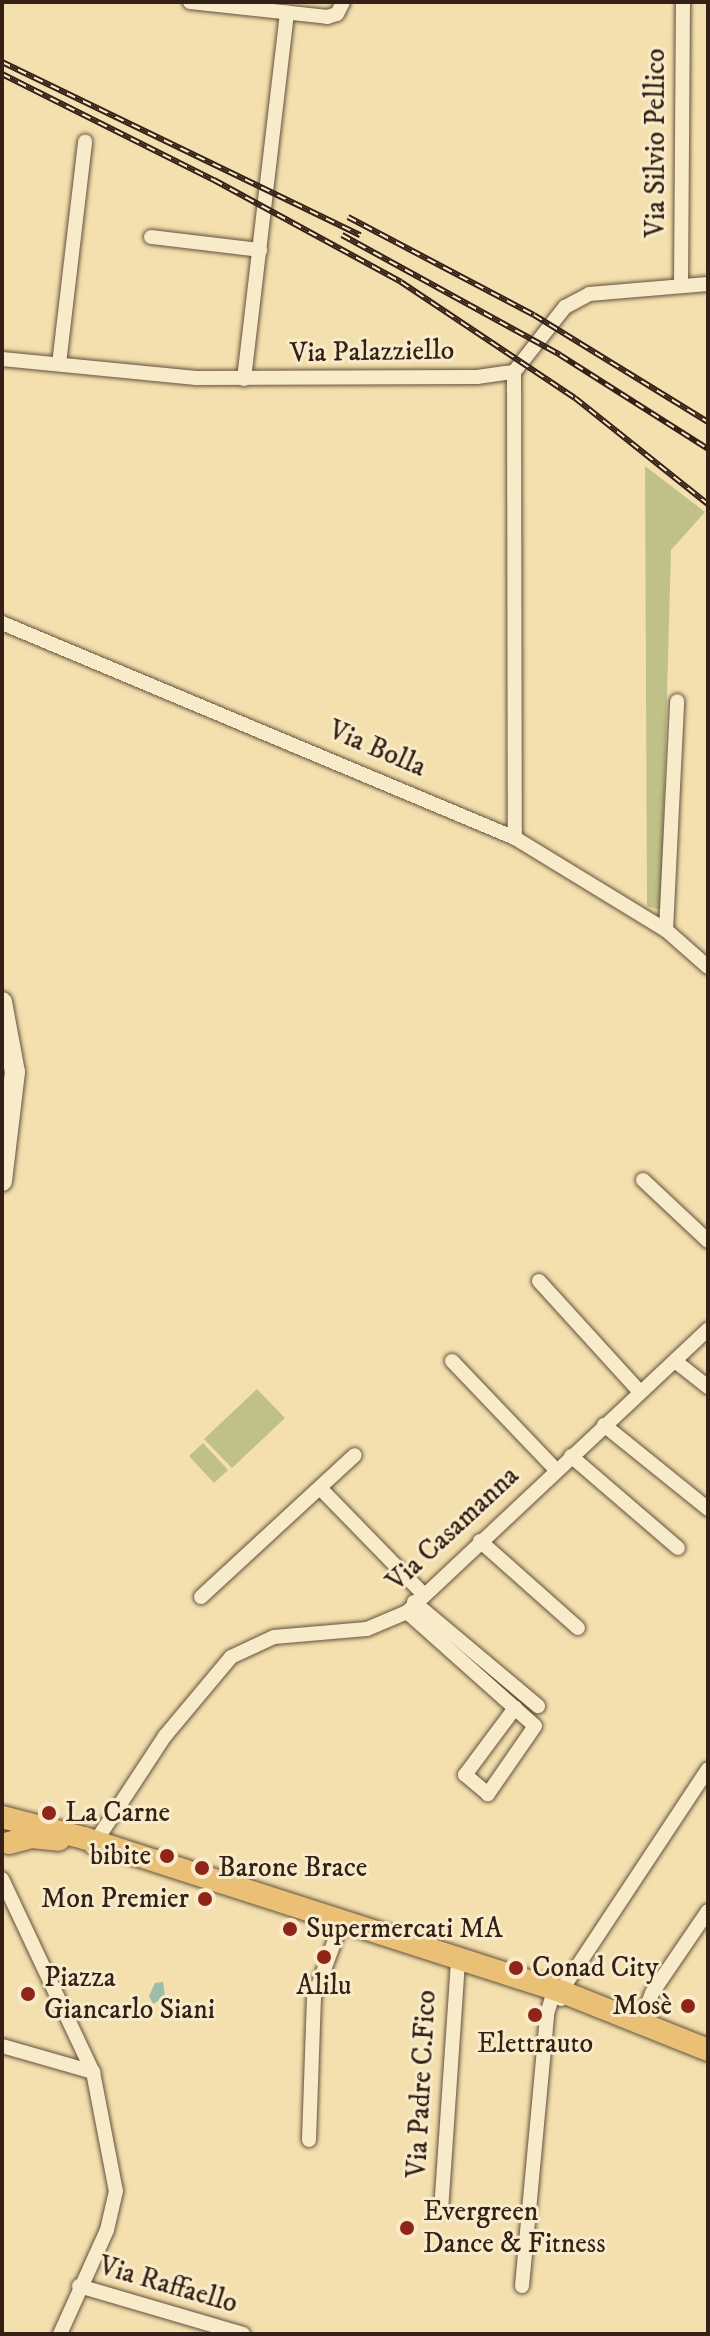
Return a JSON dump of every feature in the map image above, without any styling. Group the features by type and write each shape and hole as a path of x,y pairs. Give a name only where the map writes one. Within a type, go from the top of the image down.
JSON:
{"main road":[{"path":"2,1818 640,2023 708,2050"},
{"path":"2,1818 10,1831 5,1850"},
{"path":"5,1850 49,1837 92,1846"},
{"path":"557,1997 708,2063"}],"street":[{"path":"190,2 327,17 337,14 343,2"},
{"name":"Via Silvio Pellico","path":"681,285 683,2"},
{"path":"244,379 287,13"},
{"path":"59,364 85,142"},
{"path":"151,237 260,250"},
{"path":"515,838 514,372 565,307 589,294 708,284"},
{"name":"Via Palazziello","path":"2,359 244,379 477,377 514,372"},
{"name":"Via Bolla","path":"2,623 515,838 666,930 708,967"},
{"path":"666,930 677,701"},
{"path":"2,1181 15,1072 3,1009"},
{"path":"643,1180 708,1241"},
{"path":"539,1281 640,1392"},
{"name":"Via Casamanna","path":"92,1846 165,1736 231,1657 274,1637 367,1629 414,1602 708,1329"},
{"path":"452,1361 556,1470"},
{"path":"675,1361 708,1387"},
{"path":"604,1425 708,1509"},
{"path":"201,1597 355,1455"},
{"path":"571,1456 678,1548"},
{"path":"321,1489 414,1602 535,1726 488,1794 465,1775 515,1708"},
{"path":"480,1541 578,1628"},
{"path":"414,1602 538,1706"},
{"path":"522,2286 557,1997 708,1769"},
{"path":"2,1879 93,2072 116,2191 107,2230 79,2286 60,2334"},
{"path":"640,2023 652,1993 708,1911"},
{"path":"309,2140 314,1997 340,1926"},
{"name":"Via Padre C.Fico","path":"441,2211 457,1966"},
{"path":"2,2046 93,2072"},
{"name":"Via Raffaello","path":"79,2286 243,2334"}],"green space":[{"path":"645,466 705,512 671,550 661,910 647,906"},
{"path":"257,1389 285,1418 232,1468 204,1439"},
{"path":"203,1443 228,1470 214,1483 189,1456"}],"shaded area":[{"path":"163,1982 165,1997 153,2004 149,1996 155,1983"}],"railway":[{"path":"2,62 360,235"},
{"path":"2,74 214,180 401,282 575,398 708,504"},
{"path":"348,217 534,315 708,422"},
{"path":"342,235 560,355 708,449"}],"place":[{"name":"La Carne","path":"49,1813"},
{"name":"bibite","path":"167,1856"},
{"name":"Barone Brace","path":"202,1868"},
{"name":"Mon Premier","path":"205,1899"},
{"name":"Supermercati MA","path":"290,1929"},
{"name":"Alilu","path":"324,1957"},
{"name":"Conad City","path":"516,1968"},
{"name":"Piazza Giancarlo Siani","path":"28,1994"},
{"name":"Mosè","path":"688,2006"},
{"name":"Elettrauto","path":"535,2015"},
{"name":"Evergreen Dance & Fitness","path":"407,2228"}]}
